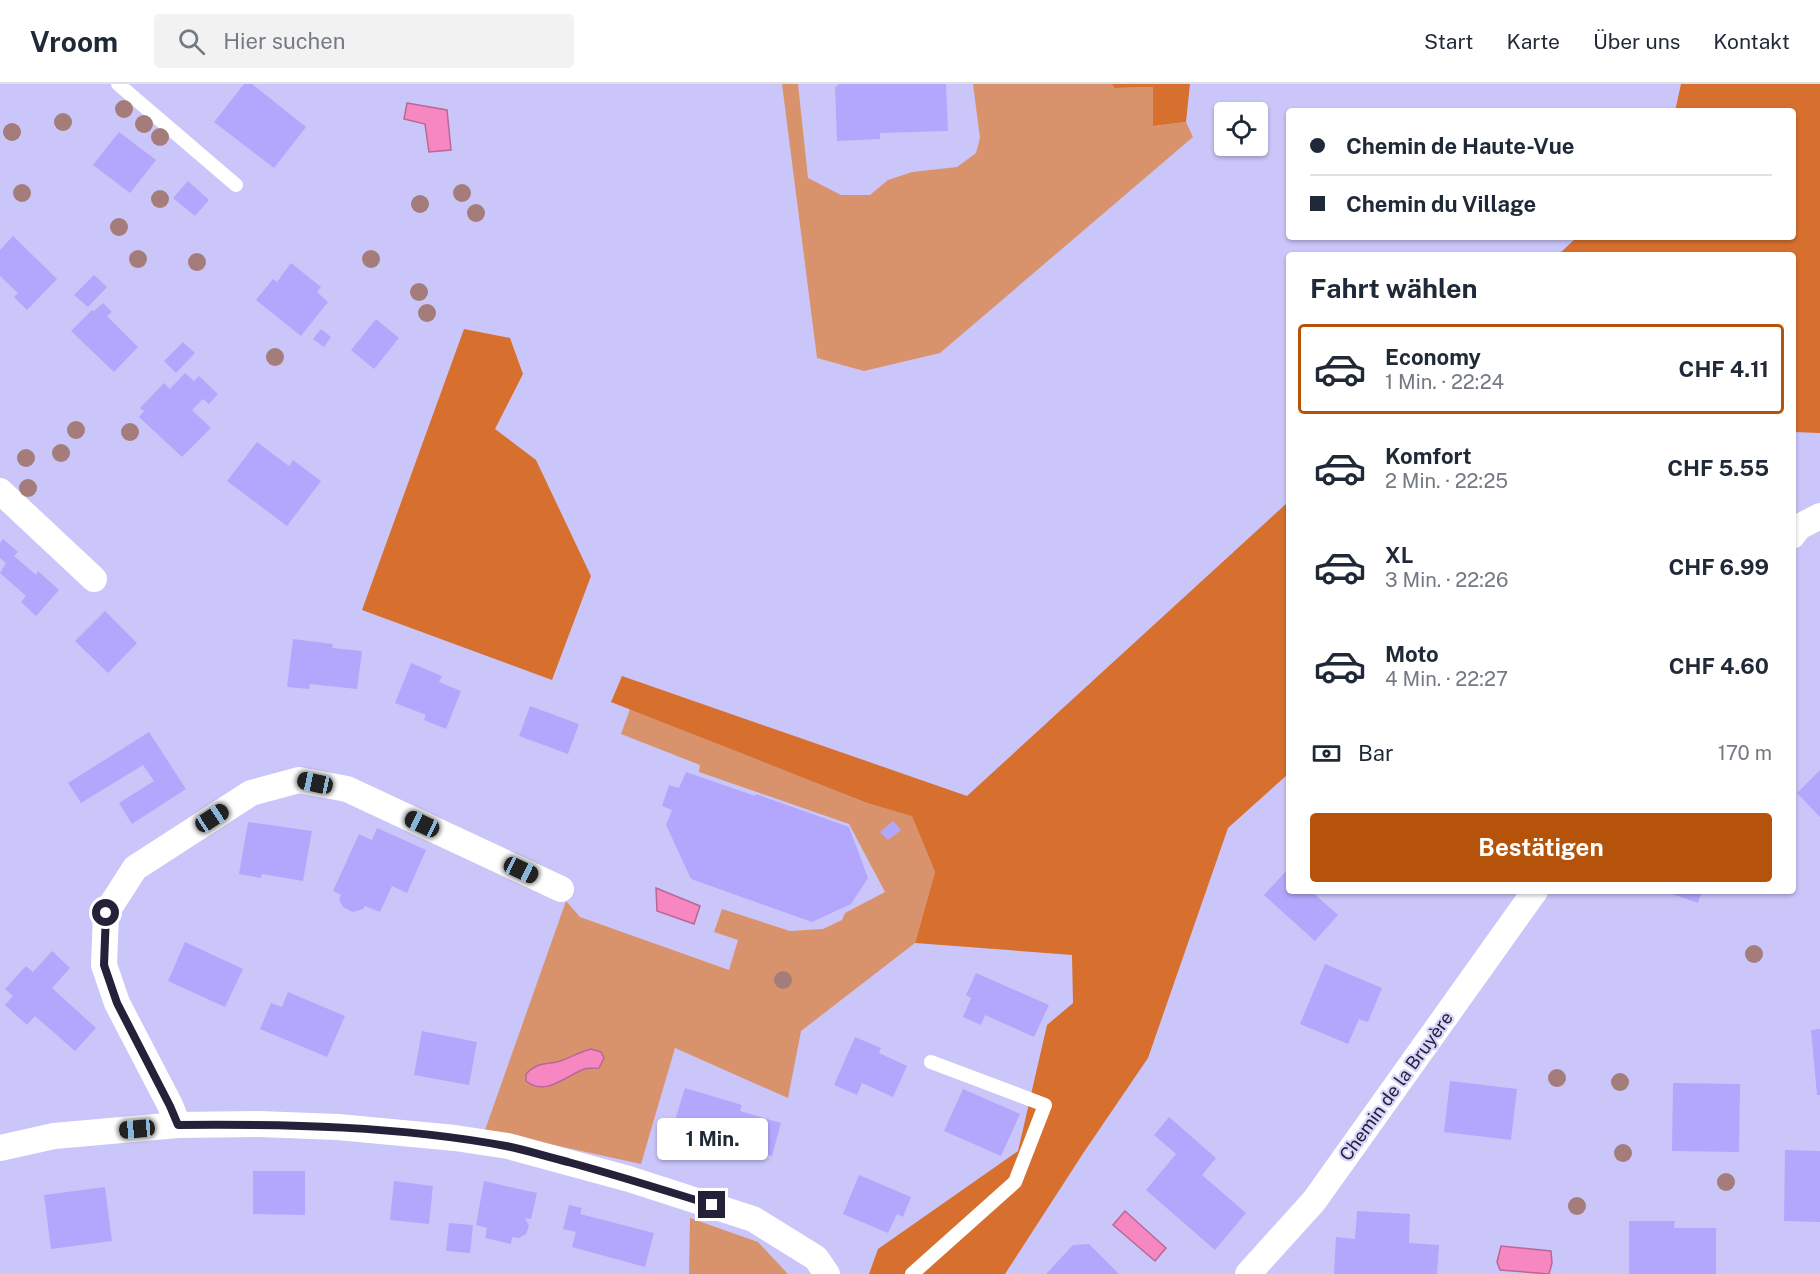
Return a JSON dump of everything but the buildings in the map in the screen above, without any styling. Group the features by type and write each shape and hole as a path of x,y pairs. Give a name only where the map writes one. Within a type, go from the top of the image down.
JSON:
{"street":[{"path":"0,491 94,579"},
{"path":"1796,530 1799,526 1820,516"},
{"path":"178,1125 117,1003 104,965 106,913 135,867 251,793 299,780 348,789 561,889"},
{"name":"Chemin de la Bruyère","path":"1248,1274 1314,1201 1533,894"},
{"path":"0,1148 54,1137 178,1125 259,1124 338,1127 455,1138 508,1146 629,1179 753,1219 816,1258 827,1274"}],"lane":[{"path":"118,84 236,185"},
{"path":"912,1274 1015,1182 1045,1106 930,1062"}],"shaded area":[{"path":"782,84 798,84 808,178 841,195 870,195 888,180 912,172 957,167 976,153 980,138 973,84 1112,84 1114,88 1154,87 1153,126 1186,122 1193,137 940,353 864,371 817,358"},
{"path":"1112,84 1190,84 1186,122 1153,126 1153,87 1114,88"},
{"path":"1681,84 1820,84 1820,433 1796,432 1796,252 1561,252 1574,240 1796,240 1796,108 1676,108"},
{"path":"407,103 447,110 451,150 429,152 425,124 404,119"},
{"path":"464,329 510,338 523,374 495,429 536,460 591,576 552,680 362,610"},
{"path":"1286,504 1286,776 1228,828 1148,1058 1005,1274 869,1274 878,1249 1018,1151 1047,1025 1073,1003 1072,955 915,943 935,872 912,816 867,803 611,702 622,676 967,796"},
{"path":"630,709 867,803 912,815 935,872 915,943 801,1031 788,1098 675,1048 641,1164 485,1130 566,901 580,917 729,970 738,940 714,932 722,909 790,931 823,929 842,920 845,913 885,892 849,824 699,772 700,765 621,734"},
{"path":"656,888 700,906 694,924 657,911"},
{"path":"591,1049 601,1052 604,1058 599,1068 584,1069 548,1086 541,1087 526,1081 526,1074 535,1067 558,1062"},
{"path":"1125,1211 1166,1248 1155,1261 1113,1225"},
{"path":"690,1218 758,1242 788,1274 689,1274"},
{"path":"1501,1246 1551,1251 1552,1263 1549,1274 1500,1270 1497,1262"}],"route":[{"path":"106,913 104,965 117,1003 178,1125 259,1124 338,1127 455,1138 508,1146 629,1179 712,1205"}]}
